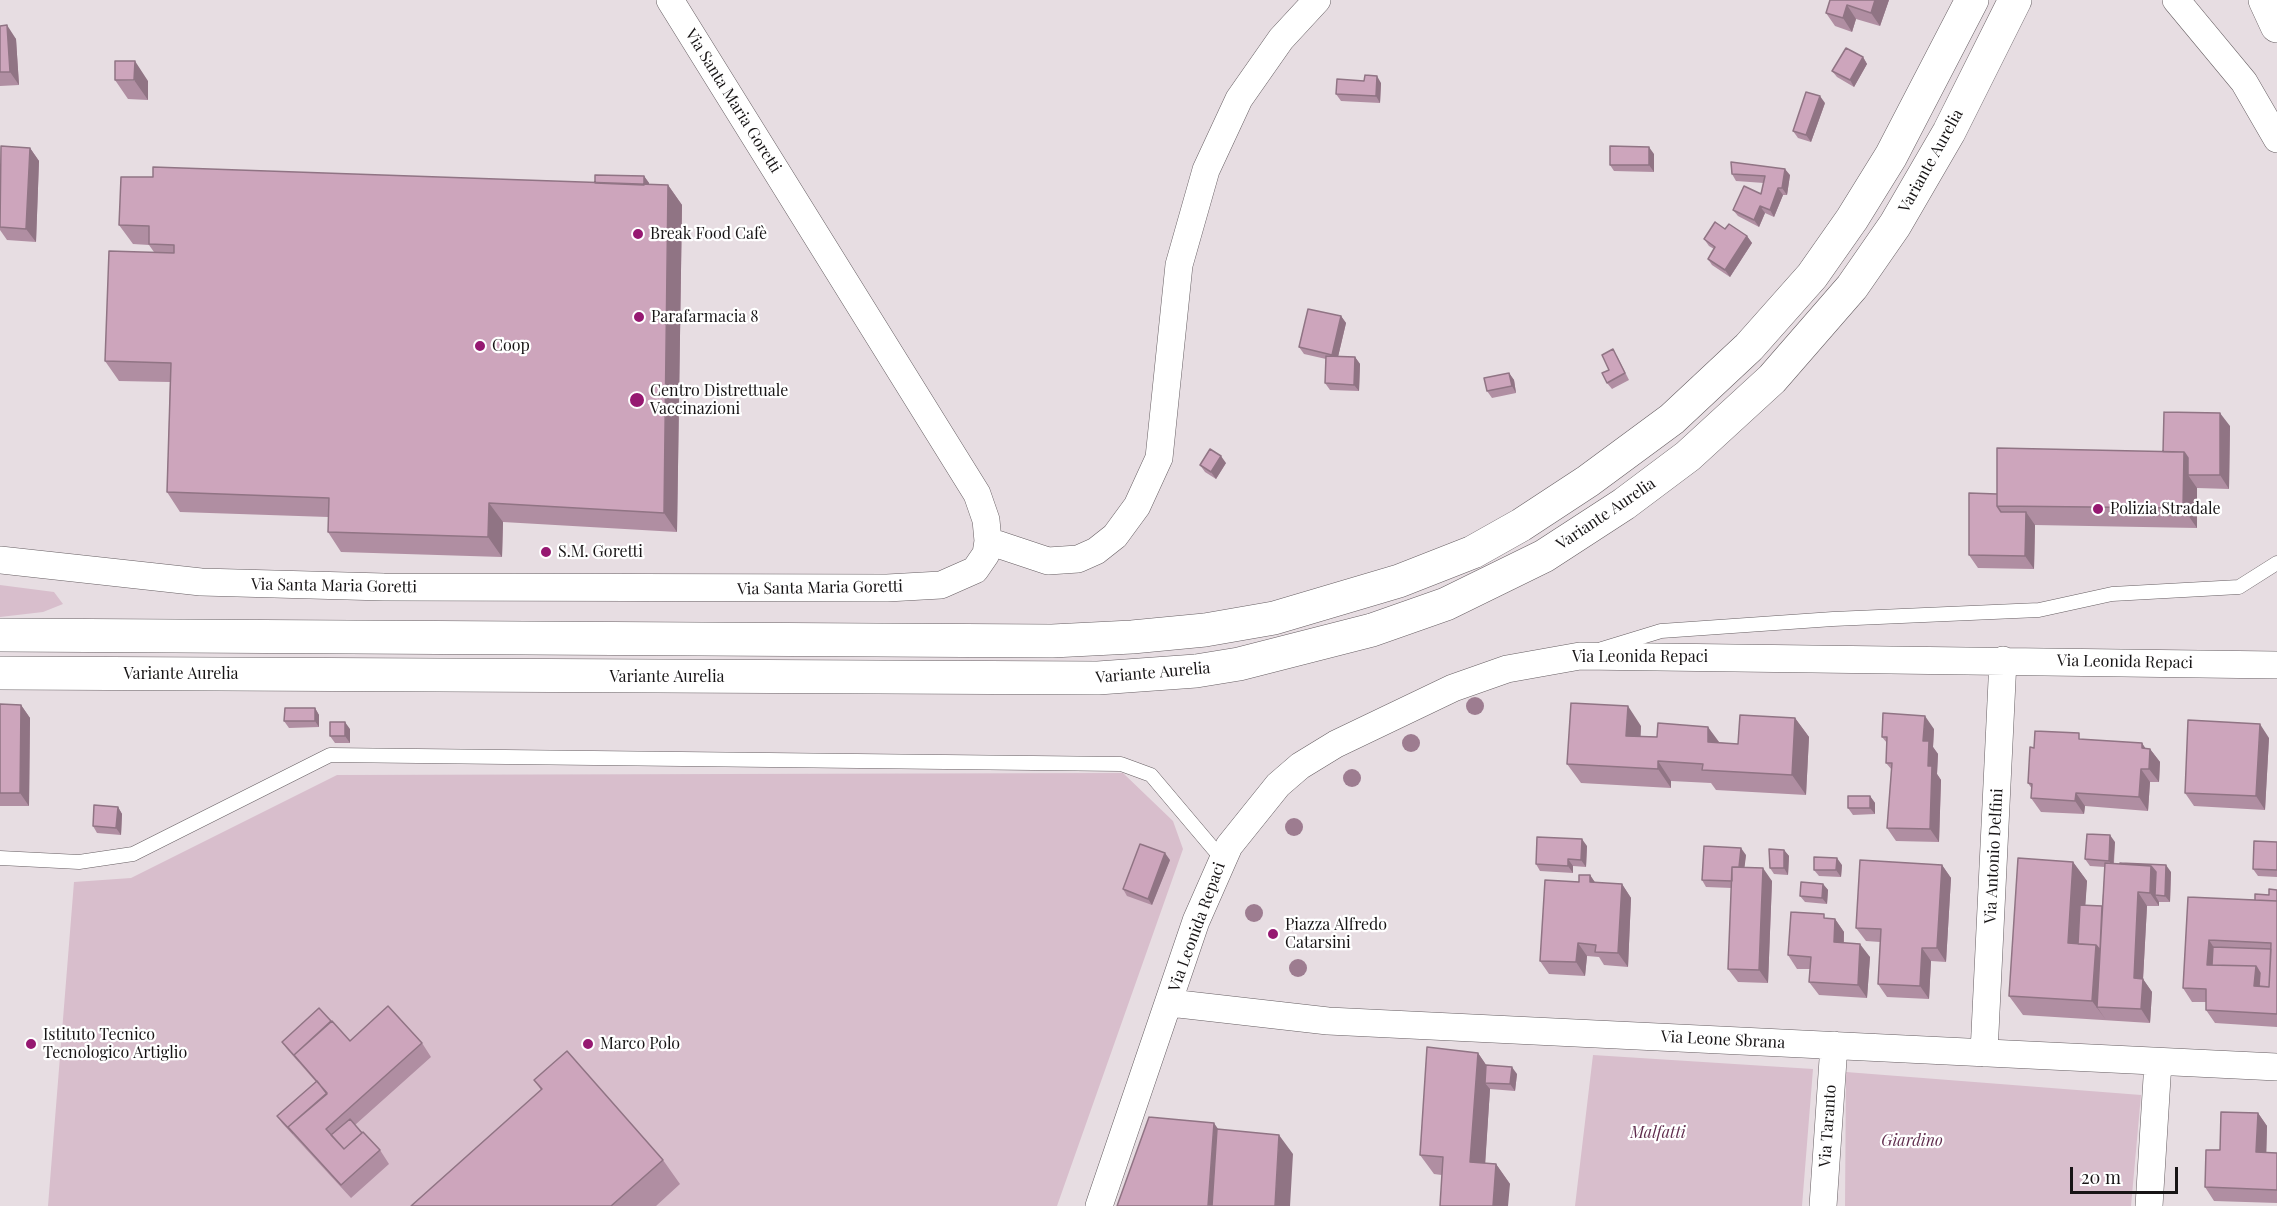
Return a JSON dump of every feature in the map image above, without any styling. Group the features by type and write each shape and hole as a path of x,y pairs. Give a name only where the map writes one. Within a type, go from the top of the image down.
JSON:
{"highway":[{"path":"0,635 1052,641 1205,630 1274,618 1400,581 1473,552 1521,525 1588,481 1672,419 1749,347 1812,276 1852,219 1891,156 1972,0"},
{"name":"Variante Aurelia","path":"0,673 1098,678 1196,671 1239,664 1279,656 1372,630 1456,600 1554,550 1624,504 1688,456 1772,379 1852,287 1900,217 1949,132 2015,0"},
{"path":"2265,0 2277,26"}],"street":[{"name":"Via Santa Maria Goretti","path":"0,560 180,580 241,584 686,589 887,588 941,585 964,577 981,562 986,554 988,541 986,520 977,494 670,0"},
{"path":"988,541 1048,561 1078,559 1096,551 1115,536 1137,506 1159,458 1179,266 1206,170 1239,99 1281,39 1317,0"},
{"path":"2175,0 2244,82 2277,139"},
{"name":"Via Leonida Repaci","path":"1099,1206 1170,1003 1196,921 1222,859 1254,812 1278,785 1300,766 1336,744 1453,688 1508,669 1580,656 2277,665"},
{"name":"Via Antonio Delfini","path":"1984,1053 2003,660"},
{"name":"Via Leone Sbrana","path":"1170,1003 1328,1021 2277,1067"},
{"name":"Via Taranto","path":"1823,1206 1834,1045"},
{"path":"2149,1206 2158,1062"}],"lane":[{"path":"1580,656 1661,631 1833,619 2040,610 2112,594 2239,587 2277,563"},
{"path":"0,858 79,862 133,854 330,755 1121,764 1151,775 1222,859"}],"green space":[{"path":"0,585 54,592 63,604 43,612 0,617"},
{"name":"Marco Polo","path":"1123,773 1173,821 1183,849 1057,1206 48,1206 74,882 131,878 337,775"},
{"name":"Malfatti","path":"1593,1055 1813,1069 1802,1206 1575,1206"},
{"name":"Giardino","path":"1846,1072 2141,1095 2131,1206 1845,1206"}],"building":[{"path":"1830,0 1875,0 1871,13 1847,5 1843,18 1826,13"},
{"path":"7,25 10,72 0,72 0,26"},
{"path":"1846,48 1863,57 1850,80 1832,71"},
{"path":"115,61 135,61 134,80 115,80"},
{"path":"1365,75 1377,76 1376,96 1336,94 1337,79 1364,81"},
{"path":"1806,92 1820,96 1806,135 1793,131"},
{"path":"1,146 30,148 26,229 0,227"},
{"path":"1610,146 1649,147 1649,165 1610,165"},
{"path":"1731,162 1785,169 1782,188 1778,188 1770,210 1760,206 1754,220 1733,210 1744,186 1761,194 1765,176 1732,174"},
{"path":"153,167 668,185 664,513 489,503 488,537 328,532 329,498 167,492 171,363 105,361 109,251 174,253 174,245 149,244 149,226 119,225 121,177 153,177"},
{"path":"595,175 644,176 644,185 595,183"},
{"path":"1715,222 1725,229 1729,224 1747,236 1725,270 1708,259 1715,247 1704,239"},
{"path":"1308,309 1341,316 1332,355 1299,347"},
{"path":"1613,349 1625,373 1607,383 1602,373 1609,370 1602,355"},
{"path":"1326,356 1355,357 1354,385 1325,383"},
{"path":"1509,373 1512,386 1487,391 1484,378"},
{"path":"2164,412 2220,413 2220,475 2188,475 2188,458 2184,452 2163,452"},
{"path":"1997,448 2184,452 2183,508 1997,506"},
{"path":"1210,449 1221,456 1211,472 1200,465"},
{"path":"1969,493 1997,494 1997,506 2001,512 2026,512 2025,556 1969,555"},
{"path":"1571,703 1628,706 1626,736 1657,737 1658,723 1708,727 1708,742 1738,744 1740,715 1795,718 1792,775 1702,770 1703,764 1658,761 1658,769 1567,764"},
{"path":"0,704 21,705 20,793 0,793"},
{"path":"285,708 315,708 315,721 284,721"},
{"path":"1883,713 1925,716 1923,741 1929,741 1928,766 1932,766 1930,829 1887,828 1892,763 1886,763 1887,737 1882,737"},
{"path":"2188,720 2260,724 2256,796 2185,793"},
{"path":"330,722 345,722 345,736 330,736"},
{"path":"2035,731 2079,733 2079,739 2142,743 2142,748 2150,749 2149,769 2141,769 2139,797 2076,793 2075,801 2031,798 2032,784 2028,783 2030,747 2034,748"},
{"path":"1848,796 1870,796 1870,808 1848,808"},
{"path":"94,805 118,807 116,828 93,826"},
{"path":"2087,834 2110,835 2109,861 2085,859"},
{"path":"1537,837 1582,839 1581,860 1568,859 1568,866 1536,864"},
{"path":"2254,841 2277,842 2277,870 2253,869"},
{"path":"1140,844 1165,853 1148,899 1123,889"},
{"path":"1704,846 1741,848 1739,867 1732,867 1732,881 1702,880"},
{"path":"1769,849 1784,850 1784,868 1770,868"},
{"path":"1814,857 1837,858 1836,870 1814,870"},
{"path":"2018,858 2073,862 2068,943 2096,945 2092,1001 2009,996"},
{"path":"1860,860 1942,865 1937,948 1922,948 1920,986 1878,984 1881,929 1856,928"},
{"path":"2105,863 2151,866 2150,893 2138,892 2134,978 2143,979 2141,1009 2097,1007"},
{"path":"2120,863 2166,865 2165,896 2155,895 2156,872 2151,866"},
{"path":"1732,867 1763,868 1759,970 1728,969"},
{"path":"1579,875 1590,875 1590,882 1622,884 1618,953 1595,952 1596,945 1578,943 1576,962 1540,961 1545,880 1579,882"},
{"path":"1801,882 1823,884 1822,898 1800,896"},
{"path":"2269,889 2277,890 2277,901 2255,900 2255,894 2269,895"},
{"path":"2188,897 2277,901 2277,1014 2206,1010 2206,989 2183,988","holes":["2209,940 2271,943 2269,987 2254,986 2256,966 2207,965"]},
{"path":"2080,905 2102,906 2100,950 2096,945 2078,944"},
{"path":"1791,912 1824,914 1824,918 1835,919 1834,942 1860,944 1858,985 1809,982 1811,957 1788,955"},
{"path":"2213,947 2271,949 2269,987 2259,986 2260,973 2256,966 2212,965"},
{"path":"388,1006 422,1043 326,1129 344,1149 363,1132 380,1150 341,1185 288,1127 327,1093 294,1055 332,1021 350,1041"},
{"path":"319,1008 331,1021 294,1055 299,1061 282,1042"},
{"path":"1427,1047 1478,1053 1470,1162 1496,1164 1493,1206 1440,1206 1443,1157 1420,1155"},
{"path":"567,1051 663,1160 611,1206 411,1206 542,1089 534,1080"},
{"path":"1486,1065 1512,1067 1510,1084 1485,1083"},
{"path":"317,1081 327,1094 288,1127 293,1133 277,1116"},
{"path":"2221,1112 2258,1113 2256,1152 2277,1153 2277,1190 2205,1187 2206,1150 2220,1150"},
{"path":"1149,1117 1214,1123 1208,1206 1117,1206"},
{"path":"350,1119 362,1133 344,1149 331,1135"},
{"path":"1217,1129 1279,1135 1275,1206 1212,1206"}],"place":[{"name":"Break Food Cafè","path":"638,234"},
{"name":"Parafarmacia 8","path":"639,317"},
{"name":"Coop","path":"480,346"},
{"name":"Centro Distrettuale Vaccinazioni","path":"637,400"},
{"name":"Polizia Stradale","path":"2098,509"},
{"name":"S.M. Goretti","path":"546,552"},
{"name":"Piazza Alfredo Catarsini","path":"1273,934"},
{"name":"Istituto Tecnico Tecnologico Artiglio","path":"31,1044"},
{"name":"Marco Polo","path":"588,1044"}]}
